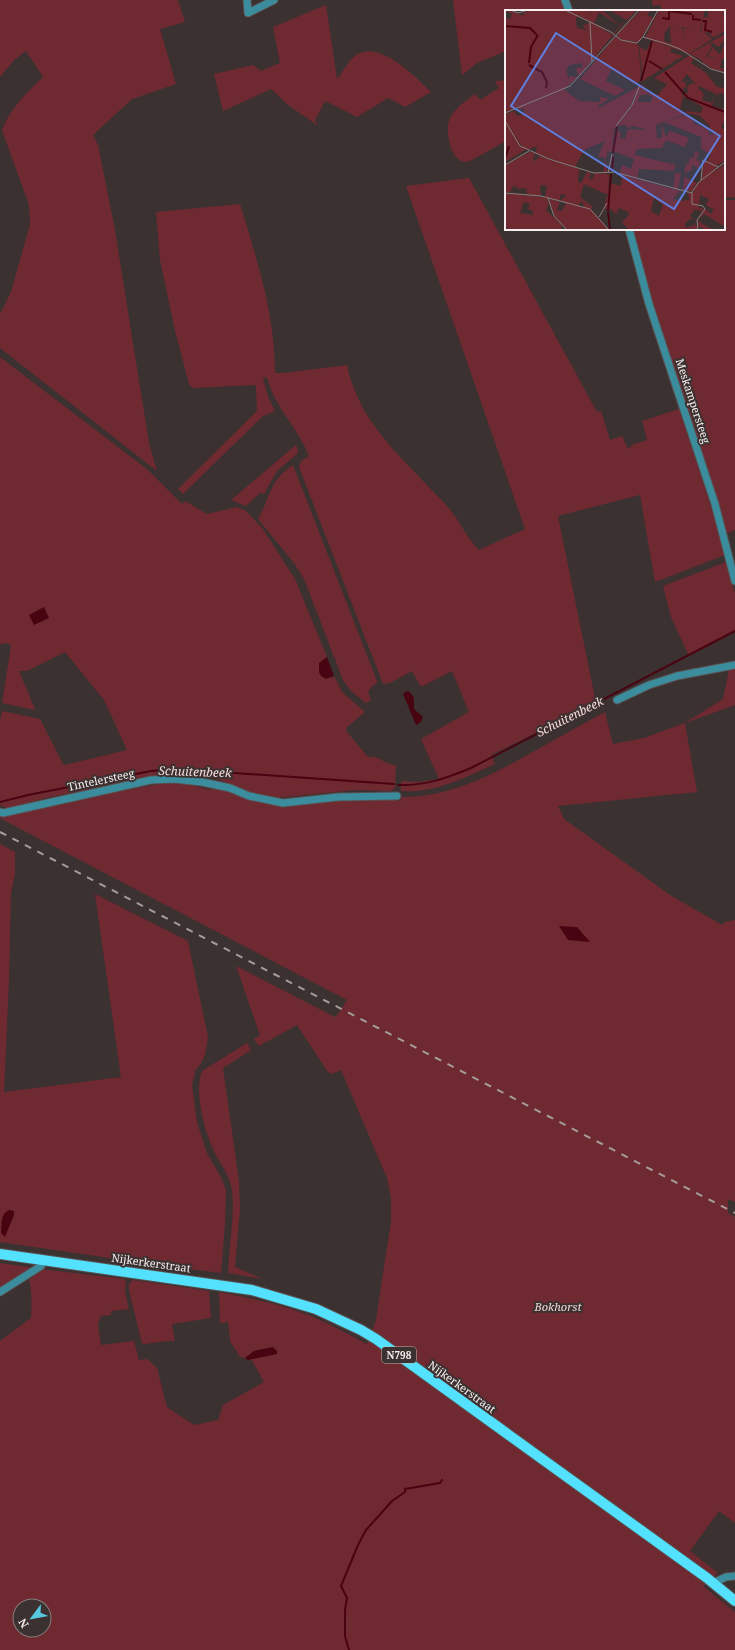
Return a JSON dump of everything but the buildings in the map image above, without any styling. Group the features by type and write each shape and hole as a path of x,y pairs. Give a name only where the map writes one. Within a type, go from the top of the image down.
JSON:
{"main road":[{"name":"Nijkerkerstraat","path":"0,1254 252,1290 316,1309 361,1330 376,1339 713,1583 735,1601"}],"street":[{"path":"247,0 248,13 274,0"},
{"path":"565,0 569,10"},
{"name":"Meskampersteeg","path":"629,230 649,304 715,504 735,581"},
{"path":"617,700 666,679 735,665"},
{"name":"Tintelersteeg","path":"0,812 3,813 150,780 174,779 202,782 230,788 249,796 283,803 338,797 397,796"},
{"path":"0,1292 41,1266 42,1260"},
{"path":"713,1583 726,1577 735,1576"}],"green space":[{"path":"0,0 178,0 185,22 160,29 176,84 132,99 93,135 98,145 115,230 149,443 157,471 0,348 0,314 11,292 30,224 29,205 2,130 14,108 43,77 26,51 14,60 0,77"},
{"path":"453,0 562,0 566,10 505,10 505,51 477,63 462,75"},
{"path":"652,0 735,0 735,197 725,198 725,10 662,10 660,5 653,6"},
{"path":"326,5 337,79 353,57 365,51 375,52 386,56 407,69 431,92 405,107 388,98 357,117 325,101 315,120 317,125 288,105 271,89 223,111 214,74 253,65 261,71 280,63 273,27"},
{"path":"505,80 505,142 470,161 463,162 454,154 451,147 448,131 450,118 461,104 475,94 480,100 499,88 495,81"},
{"path":"469,178 597,412 601,411 610,440 622,436 628,449 634,444 647,440 642,421 679,409 718,528 725,555 655,582 640,495 558,516 596,703 491,755 495,764 473,774 450,784 426,790 401,791 401,781 419,782 439,779 421,739 469,712 452,671 421,687 412,671 390,683 383,684 299,467 301,461 309,456 299,436 275,398 267,377 263,378 268,397 275,411 263,416 183,494 178,489 257,411 256,387 255,385 193,388 189,384 175,331 160,260 156,212 240,204 264,287 272,330 275,373 347,365 353,386 362,406 373,424 386,442 452,511 479,550 525,529 406,186"},
{"path":"725,200 735,200 735,530 726,534 647,287 632,230 725,230"},
{"path":"0,357 148,470 182,504 185,501 207,514 237,507 246,511 263,529 295,579 327,657 319,663 332,678 334,676 343,693 365,712 346,728 347,732 368,757 376,758 389,764 396,765 395,788 391,791 355,790 276,798 260,795 212,777 184,774 166,775 45,798 9,809 0,805 0,721 2,711 40,719 63,764 65,765 127,750 104,700 65,652 27,671 19,671 35,709 34,710 2,703 11,646 8,643 0,644"},
{"path":"296,445 298,451 297,454 277,471 264,494 260,493 246,506 231,500"},
{"path":"293,465 377,681 377,683 371,687 368,692 371,700 366,703 351,691 343,680 304,579 294,563 258,519 271,489 279,477"},
{"path":"726,562 735,593 735,632 689,656 671,617 663,586"},
{"path":"735,668 735,705 685,723 723,699 729,670"},
{"name":"Bokhorst","path":"605,712 613,744 644,738 685,723 697,792 558,806 564,819 670,895 722,925 725,922 735,920 735,1202 728,1199 728,1213 735,1217 735,1523 719,1511 690,1551 718,1573 703,1586 735,1612 735,1650 0,1650 0,1341 31,1318 32,1299 29,1280 41,1269 124,1279 126,1282 125,1291 129,1309 111,1311 111,1315 101,1316 98,1324 101,1345 134,1341 139,1360 147,1359 157,1368 167,1407 194,1425 218,1420 223,1405 264,1382 251,1359 276,1354 273,1347 254,1351 245,1358 240,1357 230,1341 228,1322 220,1323 219,1292 258,1300 308,1315 367,1344 376,1320 391,1221 391,1198 387,1178 341,1070 331,1074 328,1072 297,1025 259,1046 254,1039 260,1035 236,966 335,1017 347,1000 11,824 0,818 0,815 34,807 165,783 183,783 210,790 212,788 231,792 256,802 277,804 393,797 395,800 401,801 401,797 420,796 455,789 489,775"},
{"path":"0,844 15,852 15,874 11,893 4,1092 121,1077 95,894 188,941 208,1037 205,1055 200,1065 196,1069 192,1085 197,1122 207,1153 222,1179 226,1191 221,1273 0,1242"},
{"path":"247,1043 251,1050 223,1068 239,1181 240,1210 235,1267 263,1279 228,1273 232,1221 232,1190 229,1179 215,1154 203,1121 199,1089 202,1071"},
{"path":"0,1263 35,1268 0,1291"},
{"path":"133,1280 209,1291 211,1318 172,1324 175,1341 144,1344 142,1343 129,1291 129,1284"}],"shaded area":[{"path":"44,607 49,618 34,625 29,615"},
{"path":"327,657 334,676 326,679 321,676 319,672 319,663"},
{"path":"407,691 410,692 414,698 414,709 423,717 421,722 416,725 403,694"},
{"path":"559,926 577,927 590,942 568,940"},
{"path":"9,1210 14,1211 14,1215 5,1237 1,1233 2,1219 4,1214"},
{"path":"273,1347 277,1351 277,1354 248,1360 245,1358 254,1351"}],"waterway":[{"name":"Schuitenbeek","path":"398,785 436,781 471,768 735,631"},
{"name":"Schuitenbeek","path":"0,802 28,795 151,771 178,769 394,784"},
{"path":"349,1650 345,1636 345,1610 347,1598 341,1586 366,1530 392,1501 405,1492 405,1489 440,1483 442,1480"}],"railway":[{"path":"0,832 735,1213"}]}
